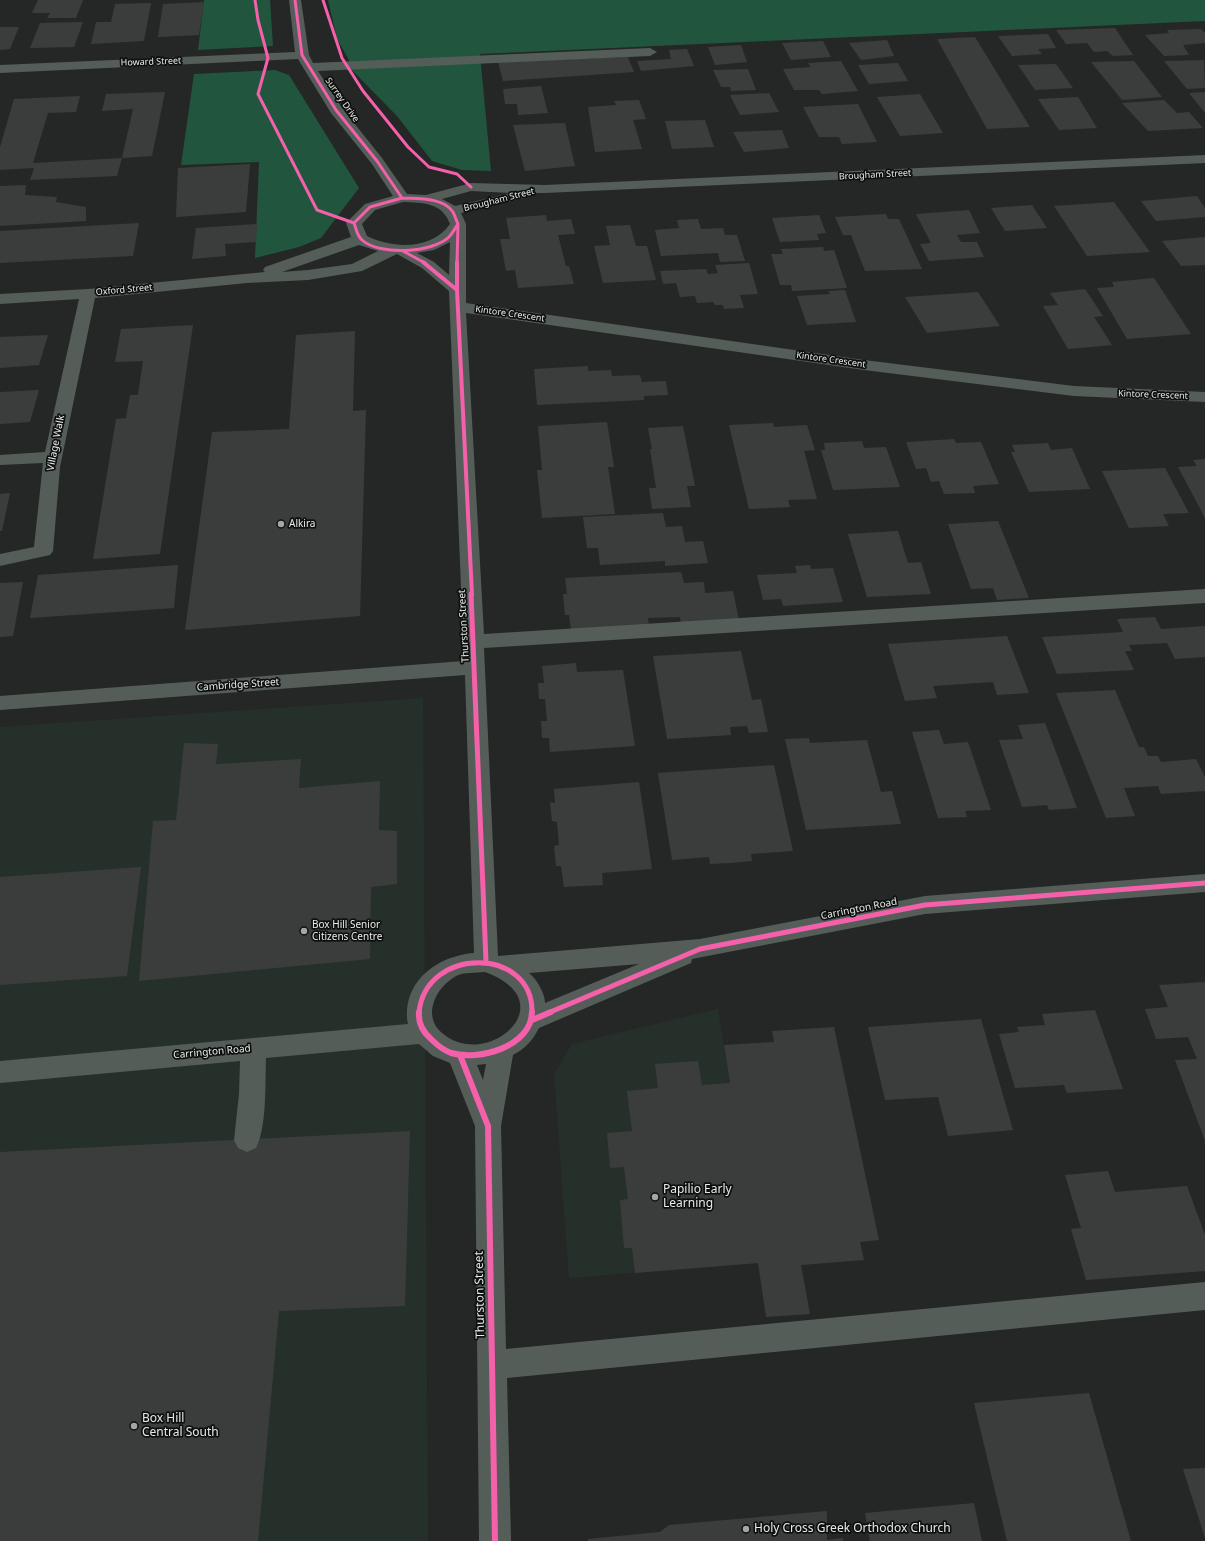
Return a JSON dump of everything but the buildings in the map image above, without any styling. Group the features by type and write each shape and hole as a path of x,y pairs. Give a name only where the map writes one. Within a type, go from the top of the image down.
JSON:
{"street":[{"name":"Surrey Drive","path":"295,0 302,55 336,110 377,161 402,198"},
{"path":"310,67 650,52"},
{"name":"Howard Street","path":"0,69 268,58 302,55"},
{"name":"Brougham Street","path":"426,199 471,186 545,189 1205,159"},
{"name":"Brougham Street","path":"455,218 545,189"},
{"path":"402,198 426,199 442,204 455,218 449,237 429,247 398,250 374,246 360,239 354,223 370,207 402,198"},
{"name":"Thurston Street","path":"455,218 473,642 494,964"},
{"name":"Oxford Street","path":"247,278 360,239"},
{"path":"398,250 428,265 458,298"},
{"name":"Oxford Street","path":"0,299 88,294 247,278 308,275 356,268 398,250"},
{"name":"Village Walk","path":"0,560 43,551 53,457 88,294"},
{"name":"Kintore Crescent","path":"458,298 849,363 1074,391 1205,397"},
{"path":"0,460 53,457"},
{"path":"473,642 1205,596"},
{"name":"Cambridge Street","path":"0,703 475,667"},
{"name":"Carrington Road","path":"494,964 700,949 924,905 1205,883"},
{"name":"Carrington Road","path":"532,1020 700,949"},
{"path":"466,963 494,964 518,974 532,995 532,1020 523,1035 501,1050 482,1056 460,1055 442,1049 425,1032 419,1017 421,1000 424,992 436,978 448,969 466,963"},
{"name":"Carrington Road","path":"0,1072 425,1032"},
{"path":"247,1140 252,1094 253,1048"},
{"name":"Thurston Street","path":"495,1541 488,1126 501,1050"},
{"name":"Thurston Street","path":"460,1055 488,1126"},
{"path":"491,1366 1205,1296"}],"shaded area":[{"path":"423,698 428,1541 0,1541 0,727"},
{"name":"Papilio Early Learning","path":"718,1009 758,1263 569,1278 554,1074 572,1044"}],"green space":[{"path":"204,0 270,0 273,46 198,50"},
{"path":"328,0 1205,0 1205,21 480,54 491,171 462,170 432,161 397,116 347,65 349,60 337,39"},
{"path":"275,70 289,75 359,188 321,238 299,247 255,258 259,162 181,165 194,74"}],"cycle path":[{"path":"255,0 258,20 268,58 258,94 317,210 354,223"},
{"path":"295,0 302,55 336,110 377,161 402,198"},
{"path":"323,0 342,58 363,91 408,147 429,167 457,174 471,187"},
{"path":"402,198 430,200 443,204 449,207 453,212 458,224 449,237 441,242 418,249 393,250 371,245 362,240 358,235 354,223 370,207 402,198"},
{"path":"458,224 457,290 475,667 486,962"},
{"path":"403,251 428,265 457,290"},
{"path":"532,1020 700,949 925,905 1205,883"},
{"path":"486,962 510,971 525,984 532,999 532,1016 525,1031 512,1044 493,1053 466,1055 445,1050 428,1037 421,1024 419,1015 422,997 433,981 447,969 461,964 486,962"},
{"path":"460,1055 488,1126 495,1541"}],"place":[{"name":"Alkira","path":"281,524"},
{"name":"Box Hill Senior Citizens Centre","path":"304,931"},
{"name":"Papilio Early Learning","path":"655,1197"},
{"name":"Box Hill Central South","path":"134,1426"},
{"name":"Holy Cross Greek Orthodox Church","path":"746,1529"}]}
